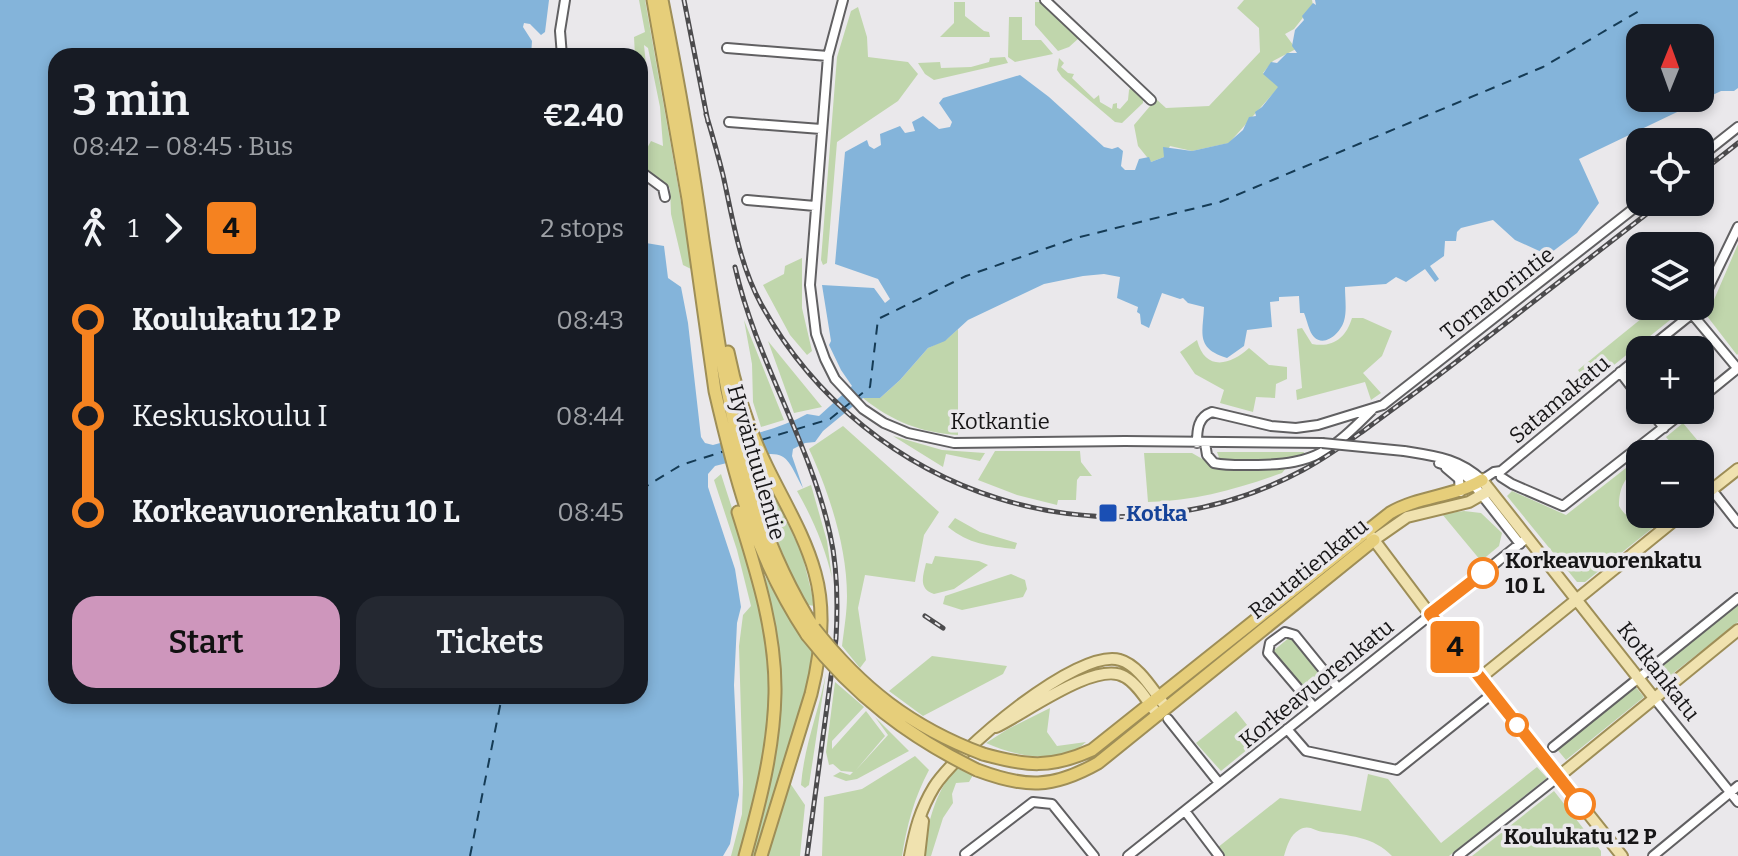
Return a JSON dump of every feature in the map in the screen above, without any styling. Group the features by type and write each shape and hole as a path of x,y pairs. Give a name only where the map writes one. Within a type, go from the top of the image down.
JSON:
{"highway":[{"name":"Hyväntuulentie","path":"653,0 681,154 715,391 740,471 774,555 811,632 832,667 865,699 921,740 977,770 1018,783 1039,785 1061,780 1098,763 1160,708"},
{"name":"Hyväntuulentie","path":"662,0 713,305 729,428"},
{"path":"713,305 726,339 732,373 748,424 808,550 816,575 821,615 817,667 811,694 761,856"},
{"path":"740,471 738,509 767,617 775,692 766,777 745,856"},
{"name":"Rautatienkatu","path":"1160,708 1370,536 1399,508 1482,488"},
{"name":"Hyväntuulentie","path":"811,632 871,691 938,735 1009,761 1042,765 1074,758 1160,708"}],"main road":[{"path":"1714,488 1738,469"},
{"name":"Rautatienkatu","path":"1370,536 1407,517 1469,502 1482,488"},
{"name":"Kotkankatu","path":"1482,488 1523,541 1577,600 1654,698"},
{"path":"1480,678 1665,528"},
{"path":"1370,536 1622,856"},
{"path":"1558,777 1738,630"},
{"path":"910,856 919,814 940,777 1002,717 1034,695 1085,666 1108,658 1127,663 1160,708"},
{"path":"919,856 927,799"}],"street":[{"path":"561,48 560,31 565,0"},
{"name":"Kotkantie","path":"843,0 828,56 811,262 811,305 820,348 830,370 863,409 884,423 908,433 954,443 1322,443 1404,451 1456,461 1482,488"},
{"path":"1045,0 1151,100"},
{"path":"727,48 828,56"},
{"path":"729,122 821,129"},
{"path":"1714,146 1738,127"},
{"path":"648,177 663,188 665,197"},
{"path":"747,200 815,206"},
{"name":"Tornatorintie","path":"1373,409 1317,456 1282,464 1214,463 1201,443 1198,424 1212,412 1285,428 1334,420 1383,405 1626,215"},
{"path":"1714,277 1738,227"},
{"path":"1664,336 1684,320"},
{"path":"1697,320 1738,368 1714,388"},
{"name":"Satamakatu","path":"1482,488 1494,472 1501,474 1626,367"},
{"path":"1620,372 1626,380"},
{"path":"1334,420 1343,430 1342,437"},
{"path":"1661,424 1664,428"},
{"path":"1501,474 1512,484 1563,506 1669,424"},
{"name":"Kotkantie","path":"1426,454 1459,479 1460,492"},
{"name":"Kotkantie","path":"1439,463 1457,469 1482,488"},
{"path":"1714,493 1738,523"},
{"name":"Korkeavuorenkatu","path":"1128,856 1523,541"},
{"path":"1553,747 1738,598"},
{"path":"1314,707 1268,653 1270,643 1285,632 1295,635 1338,688"},
{"path":"1287,729 1306,751 1397,770 1492,694"},
{"name":"Kotkankatu","path":"1654,698 1738,802"},
{"path":"1160,708 1219,783"},
{"path":"1458,856 1558,777"},
{"path":"1653,856 1738,786"},
{"path":"965,854 1033,802 1052,804 1094,856"},
{"path":"1185,811 1219,856"}],"green space":[{"path":"639,0 645,0 693,270 683,265 671,214 670,188 648,171 648,146 651,141 663,146 660,107 648,48 644,45 644,48 635,48 634,37 645,32"},
{"path":"1244,0 1312,0 1313,5 1294,29 1285,34 1296,49 1273,61 1263,73 1279,87 1229,143 1192,151 1170,146 1164,157 1151,162 1138,146 1134,125 1156,99 1166,108 1209,106 1260,52 1259,28 1237,8"},
{"path":"954,2 965,2 965,16 989,32 990,37 940,37 954,23"},
{"path":"1035,2 1041,2 1079,38 1058,51 1035,25"},
{"path":"858,7 867,37 868,57 908,62 918,74 898,101 837,142 827,263 823,265 837,57 851,11"},
{"path":"1009,17 1022,17 1022,40 1041,40 1053,54 1015,62 1008,57"},
{"path":"1005,57 1008,63 934,80 925,74 918,63 940,62 941,68 971,67 989,62 990,58"},
{"path":"1059,58 1064,63 1061,67 1074,74 1072,78 1094,99 1099,95 1100,102 1112,109 1113,104 1117,103 1120,109 1128,100 1131,87 1143,103 1122,123 1115,122 1062,77 1057,70"},
{"path":"1738,244 1737,355 1710,320 1714,320 1714,300"},
{"path":"802,258 802,308 812,351 807,355 790,335 763,285 784,274 785,266"},
{"path":"1352,318 1363,318 1392,331 1382,356 1363,373 1381,393 1371,400 1365,382 1297,400 1296,390 1302,388 1297,329 1302,328 1312,344 1332,343 1346,331"},
{"path":"744,320 784,420 761,427 753,402 752,364"},
{"path":"1640,320 1670,320 1650,336 1626,336 1626,355 1589,385 1578,370"},
{"path":"958,329 958,435 932,432 908,424 863,398 880,398 928,348 947,339"},
{"path":"1197,340 1206,357 1212,361 1227,361 1249,348 1269,365 1287,367 1287,379 1276,384 1275,398 1256,397 1253,412 1220,403 1224,390 1195,374 1180,352"},
{"path":"768,341 822,407 794,413"},
{"path":"1684,424 1697,440 1668,440 1666,437"},
{"path":"843,426 939,512 924,535 915,582 865,575 858,608 866,660 860,668 842,646 847,596 844,558 830,501 809,449"},
{"path":"893,436 942,450 985,453 980,461 946,454 943,467"},
{"path":"995,451 1080,451 1081,462 1092,476 1080,476 1077,480 1076,500 1058,500 1057,505 1017,495 978,480"},
{"path":"1217,452 1304,452 1303,456 1284,460 1220,460"},
{"path":"1144,453 1192,453 1222,467 1286,468 1282,473 1216,493 1148,502"},
{"path":"761,468 802,554 815,606 808,605 784,556 755,469"},
{"path":"1626,468 1619,506 1626,514 1626,528 1652,528 1585,582 1577,582 1507,496 1512,491 1566,515"},
{"path":"721,474 762,613 770,671 767,740 741,856 731,856 742,814 739,646 743,615 751,606 714,480"},
{"path":"811,485 827,541 832,578 818,533 797,491"},
{"path":"1464,511 1481,513 1502,533 1499,546 1481,561 1442,514"},
{"path":"955,518 980,532 1017,543 1015,549 971,541 948,527"},
{"path":"935,556 979,561 988,565 954,589 934,594 926,589 923,582 926,563 932,564"},
{"path":"761,569 815,656 756,856 751,856 778,735 781,685 779,648"},
{"path":"1011,574 1025,580 1027,589 1023,597 962,610 943,604 945,596"},
{"path":"1738,604 1738,622 1662,682 1655,672"},
{"path":"1290,637 1328,685 1311,699 1273,651"},
{"path":"932,656 1007,666 1003,674 923,716 889,691"},
{"path":"826,673 809,785 805,788 801,785 805,756"},
{"path":"835,682 864,707 832,741 832,749 866,711 885,736 856,770 888,735 875,717 909,751 857,779 846,781 833,776 840,772 850,775 853,772 829,765 826,752"},
{"path":"1634,685 1644,697 1566,760 1556,748"},
{"path":"1050,708 1047,732 1057,746 1086,742 1064,754 1051,756 1023,755 986,743 1008,729"},
{"path":"1236,711 1259,740 1221,771 1196,743"},
{"path":"915,756 929,770 912,812 902,856 822,856 824,797 862,789"},
{"path":"1537,767 1547,778 1449,856 1392,856 1369,841 1309,828 1303,828 1293,835 1284,856 1223,856 1217,848 1280,798 1361,811 1368,774 1388,779 1441,843"},
{"path":"956,768 973,775 969,782 956,783 953,803 943,818 931,856 923,856 933,809 942,788"},
{"path":"790,783 805,805 800,856 767,856"},
{"path":"1554,791 1601,851 1601,856 1472,856"}],"water":[{"path":"0,0 549,0 545,32 541,35 530,24 524,23 523,27 532,41 532,48 48,48 48,704 648,704 648,243 664,246 668,278 681,287 701,437 705,443 713,445 773,428 807,414 819,416 852,386 829,345 831,341 822,285 874,288 885,303 890,299 878,279 835,264 845,152 867,140 874,149 881,145 880,134 900,126 905,133 915,131 912,122 923,116 939,129 950,127 952,122 939,103 943,98 1020,75 1104,147 1118,147 1123,151 1121,166 1125,170 1135,170 1139,159 1149,157 1151,162 1164,157 1163,147 1192,151 1228,143 1243,130 1249,117 1256,116 1255,112 1278,87 1263,74 1271,62 1277,63 1287,53 1297,53 1292,46 1295,30 1304,20 1302,16 1313,3 1316,5 1315,0 1738,0 1738,88 1734,91 1714,94 1714,24 1626,24 1626,112 1677,112 1644,128 1626,128 1626,136 1579,159 1599,203 1577,233 1548,255 1515,240 1493,220 1461,228 1456,241 1445,241 1444,256 1430,266 1439,279 1435,282 1425,269 1406,282 1396,277 1386,284 1345,287 1342,325 1336,334 1323,341 1314,337 1304,313 1300,313 1299,296 1279,297 1279,301 1270,302 1272,327 1247,330 1244,346 1227,358 1205,344 1202,332 1204,307 1188,303 1183,298 1162,293 1149,328 1141,324 1138,307 1117,298 1120,277 1104,274 1044,284 968,320 945,341 928,348 880,398 863,398 823,431 815,442 793,449 792,456 803,488 786,460 775,454 756,456 751,453 750,457 715,466 708,474 708,487 735,569 741,607 737,623 734,685 739,795 730,844 723,856 0,856"}],"ferry route":[{"path":"855,399 870,387 878,319 966,276 1076,238 1220,202 1543,67 1639,11"},
{"path":"761,440 830,419 850,403"},
{"path":"648,485 681,465 725,451"},
{"path":"470,856 500,704"}],"railway":[{"path":"684,0 708,122"},
{"path":"706,114 753,289 807,371 863,426 927,469 998,498 1073,514 1151,515 1228,501 1303,470 1326,457 1430,382 1644,216"},
{"path":"1714,162 1738,143"},
{"path":"735,267 756,335 810,467 835,560 836,639 807,856"},
{"path":"925,616 943,628"}],"bus line":[{"name":"4","path":"1483,573 1430,614 1580,804"}],"place":[{"name":"Kotka","path":"1108,513"},
{"name":"Korkeavuorenkatu 10 L","path":"1483,573"},
{"name":"Koulukatu 12 P","path":"1580,804"}]}
